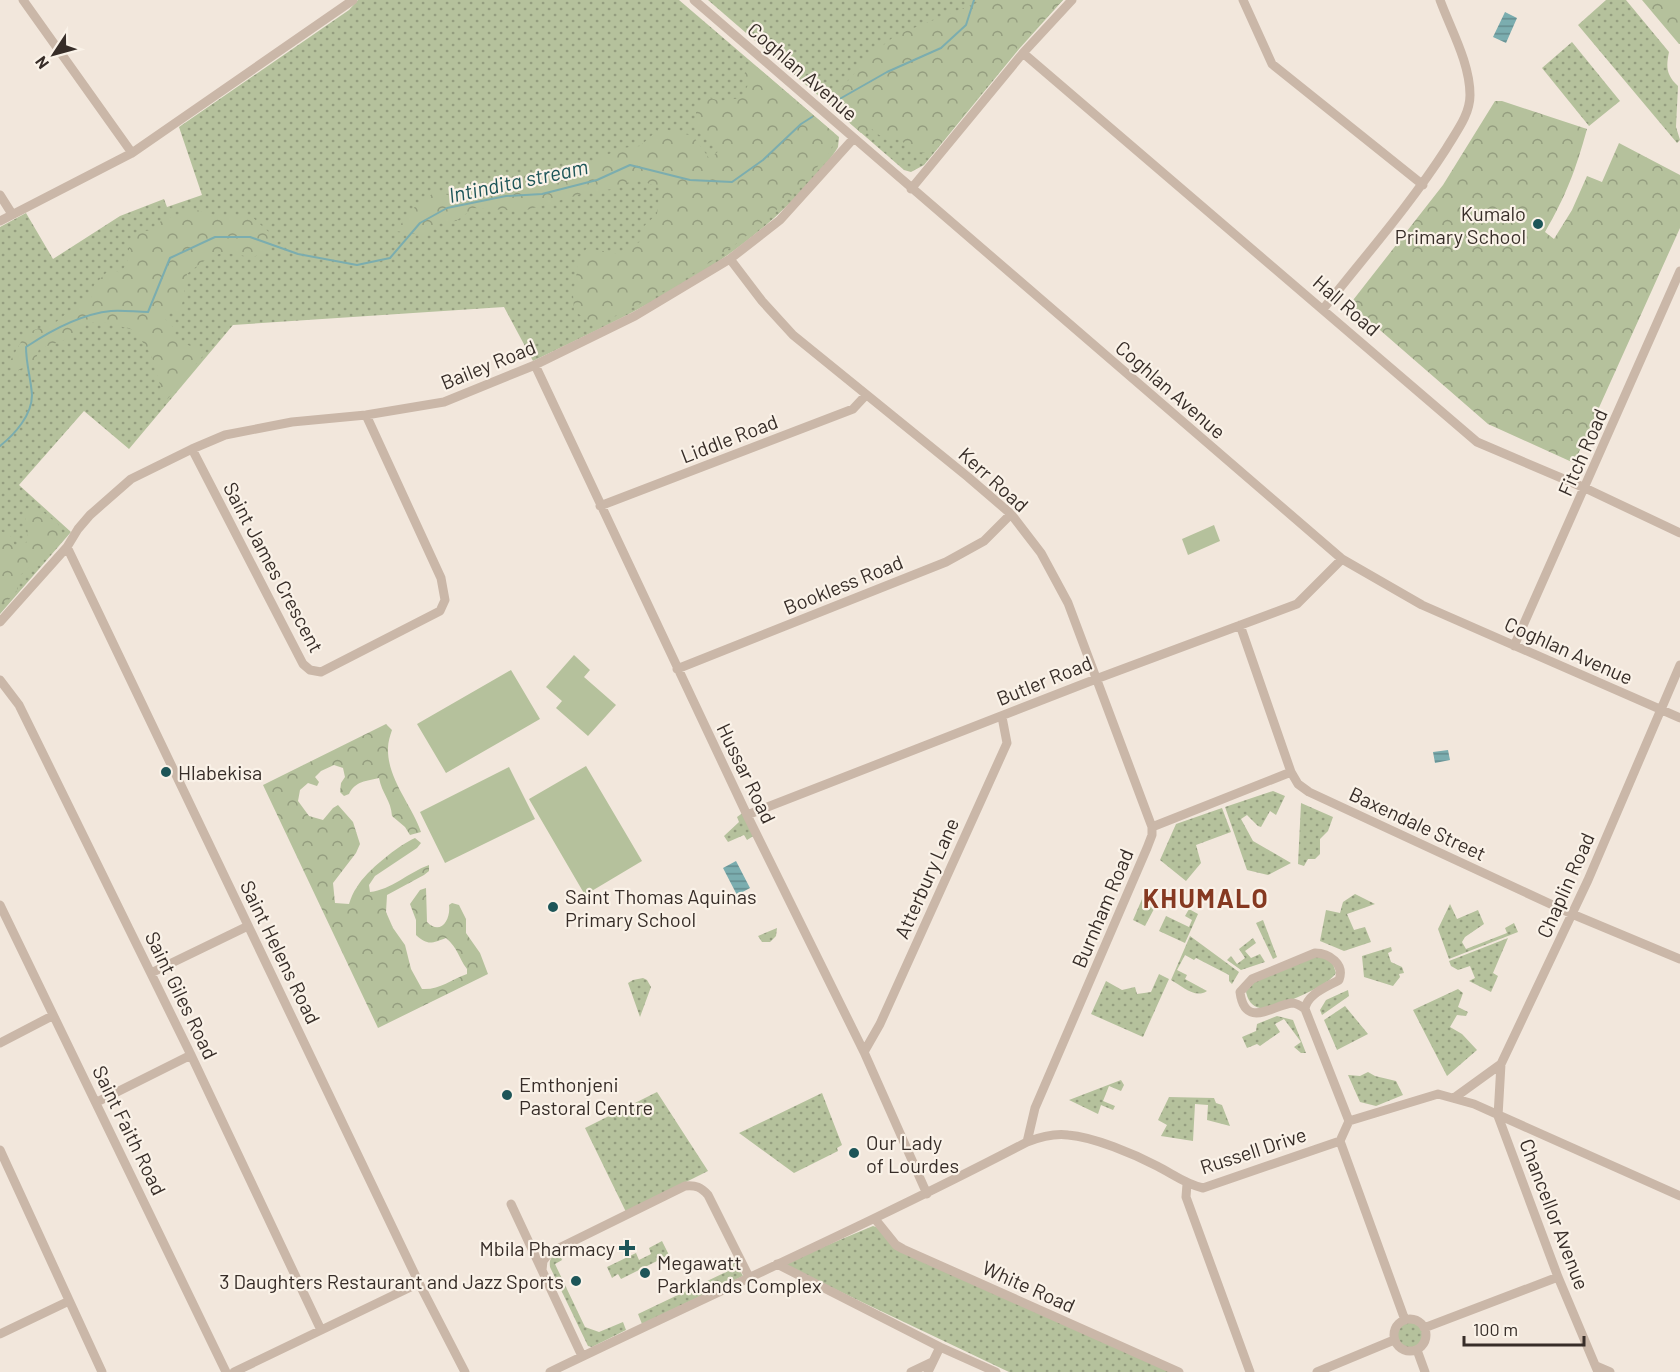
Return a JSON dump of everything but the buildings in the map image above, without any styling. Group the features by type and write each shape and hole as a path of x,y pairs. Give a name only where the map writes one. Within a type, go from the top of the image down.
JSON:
{"street":[{"path":"23,0 132,153"},
{"path":"0,221 132,153 352,0"},
{"name":"Coghlan Avenue","path":"694,0 1342,560 1422,605 1680,718"},
{"path":"911,189 1023,53 1072,0"},
{"path":"1243,0 1272,64 1423,185"},
{"path":"1324,308 1423,185 1468,110 1470,97 1465,64 1440,0"},
{"name":"Hall Road","path":"1023,53 1324,308 1477,442 1586,488 1680,533"},
{"name":"Bailey Road","path":"0,622 67,547 90,515 131,478 192,448 225,435 317,418 366,415 444,402 535,365 635,316 730,259 780,220 854,138"},
{"path":"0,195 12,214"},
{"name":"Kerr Road","path":"730,259 777,320 1011,514 1041,554 1068,603 1152,827"},
{"name":"Fitch Road","path":"1514,646 1586,488 1680,271"},
{"name":"Hussar Road","path":"535,365 677,669 864,1052 927,1194"},
{"name":"Liddle Road","path":"600,506 853,409 867,395"},
{"name":"Saint James Crescent","path":"192,448 303,663 310,670 321,672 440,611 445,600 441,578 366,415"},
{"name":"Bookless Road","path":"677,669 946,562 984,541 1011,514"},
{"name":"Saint Helens Road","path":"67,547 419,1283 465,1372"},
{"name":"Butler Road","path":"747,815 1096,679 1297,604 1342,560"},
{"name":"Baxendale Street","path":"1240,625 1291,772 1298,784 1321,799 1572,914 1680,959"},
{"name":"Chaplin Road","path":"1451,1097 1501,1064 1572,914 1680,665"},
{"name":"Saint Giles Road","path":"0,681 19,705 191,1055 321,1330"},
{"name":"Atterbury Lane","path":"864,1052 880,1024 1007,743 1002,717"},
{"path":"1152,827 1291,772"},
{"name":"Burnham Road","path":"1027,1142 1035,1108 1148,848 1152,827"},
{"name":"Saint Faith Road","path":"0,905 226,1372"},
{"path":"151,974 248,926"},
{"path":"1305,1009 1298,1004 1291,1003 1257,1013 1247,1008 1241,999 1240,992 1251,979 1307,956 1325,954 1331,957 1340,968 1339,980 1310,997 1305,1009 1348,1121 1340,1140 1405,1320"},
{"path":"0,1044 52,1016"},
{"path":"97,1102 191,1055"},
{"name":"Chancellor Avenue","path":"1501,1064 1498,1116 1558,1277 1597,1369"},
{"path":"1348,1121 1438,1094 1474,1104 1680,1196"},
{"name":"Russell Drive","path":"554,1371 927,1194 1042,1136 1056,1134 1082,1138 1120,1150 1155,1165 1187,1184 1203,1188 1340,1140"},
{"path":"0,1150 102,1372"},
{"path":"1187,1184 1186,1197 1250,1372"},
{"path":"542,1270 543,1261 549,1253 685,1186 692,1185 699,1187 708,1195 749,1277"},
{"path":"512,1204 582,1356"},
{"name":"White Road","path":"875,1219 894,1243 903,1249 1179,1372"},
{"path":"777,1264 940,1347 996,1372"},
{"path":"1424,1328 1558,1277"},
{"path":"234,1372 419,1283"},
{"path":"0,1334 69,1301"},
{"path":"1413,1319 1420,1322 1424,1328 1425,1341 1417,1350 1403,1350 1394,1340 1394,1332 1398,1324 1405,1320 1413,1319"},
{"path":"1317,1372 1394,1340"},
{"path":"928,1372 940,1347"},
{"path":"1417,1350 1425,1372"},
{"path":"911,1372 932,1362"},
{"path":"1597,1369 1610,1372"}],"green space":[{"path":"358,0 679,0 839,137 838,147 783,210 718,262 646,305 533,361 504,307 233,325 129,449 84,411 19,485 71,532 0,614 0,227 26,213 53,259 120,216 164,199 167,207 202,195 179,127 349,10"},
{"path":"708,0 1063,0 1019,49 924,165 911,172 904,170"},
{"path":"984,0 1063,0 1017,48 936,150 925,153 917,151 897,139 879,135 872,129 861,133 826,102 826,98 845,84 871,55 896,35"},
{"path":"1606,0 1626,0 1669,52 1668,70 1678,86 1676,127 1680,140 1677,143 1578,25"},
{"path":"1642,0 1680,0 1680,44 1679,44"},
{"path":"1572,42 1620,101 1589,126 1542,68"},
{"path":"749,67 757,67 834,133 831,149 790,197 740,241 656,295 596,325 574,311 573,294 578,259 587,248 619,254 641,241 643,227 657,214 660,187 634,179 618,188 582,194 523,211 474,208 456,221 439,222 421,235 396,231 411,210 436,191 451,196 467,184 489,186 506,192 537,174 555,167 579,168 622,148 640,146 660,128 693,136 709,158 722,149 696,128 696,103 706,97 721,101 741,98 748,85 744,74"},
{"name":"Kumalo Primary School","path":"1495,101 1502,101 1587,129 1570,182 1545,232 1554,239 1572,210 1587,176 1602,182 1619,143 1680,175 1680,228 1574,463 1488,424 1350,304 1443,185"},
{"path":"193,209 218,216 251,216 271,234 269,250 251,258 231,253 216,255 187,274 181,311 165,314 163,318 173,327 175,340 206,352 165,402 151,354 134,330 108,323 88,322 70,338 39,349 35,362 17,371 9,363 26,333 56,322 78,304 91,298 94,285 110,269 121,273 128,260 130,239 137,232 153,230 161,221"},
{"path":"38,508 58,524 63,535 38,566 32,565 17,578 18,589 8,601 0,603 0,531 10,535 16,548 27,542 25,515"},
{"path":"1214,525 1220,541 1188,555 1182,539"},
{"path":"574,655 590,670 584,677 616,705 588,736 556,708 562,701 546,687"},
{"path":"511,670 540,719 446,773 417,724"},
{"path":"386,724 392,730 388,748 391,770 421,832 410,835 405,827 392,816 379,778 358,784 344,796 340,792 341,783 345,777 343,768 334,765 321,771 315,777 319,782 317,786 308,783 300,790 298,801 309,816 323,820 338,805 353,822 360,844 356,853 333,883 335,903 349,904 354,891 375,866 415,838 421,843 417,848 375,876 369,885 370,892 378,891 429,865 429,871 424,875 387,895 386,912 393,928 405,945 411,969 422,989 440,986 467,974 467,969 456,949 446,938 430,942 416,935 416,920 410,904 420,890 426,888 427,922 432,926 441,926 447,920 449,905 452,903 459,905 466,919 466,933 480,953 488,974 378,1028 263,785"},
{"path":"586,766 642,861 585,895 529,799"},
{"path":"509,767 535,819 445,863 420,812"},
{"path":"1273,791 1285,796 1276,815 1270,811 1261,827 1247,815 1241,819 1253,841 1291,863 1268,875 1247,870 1225,807"},
{"path":"1301,803 1333,817 1328,831 1320,839 1320,854 1315,859 1308,859 1304,866 1298,864"},
{"path":"1222,808 1231,832 1196,845 1201,863 1186,881 1160,860 1176,824"},
{"path":"744,812 755,835 747,840 744,835 728,842 724,836 739,822 737,817"},
{"path":"1145,892 1154,896 1149,906 1154,909 1145,926 1133,920"},
{"path":"1355,894 1375,904 1347,914 1354,930 1365,927 1371,942 1344,951 1320,941 1326,910 1340,913 1343,902"},
{"path":"1450,904 1457,919 1478,910 1484,924 1465,937 1462,942 1466,949 1507,933 1505,928 1514,923 1518,932 1449,959 1438,929"},
{"path":"1189,909 1198,914 1185,943 1159,931 1166,916 1189,927 1192,920 1185,916"},
{"path":"1263,920 1277,957 1273,959 1256,923"},
{"path":"777,928 776,936 770,942 762,942 758,936"},
{"path":"1190,936 1239,972 1232,984 1229,981 1229,975 1196,958 1194,960 1185,955 1177,970 1187,975 1185,979 1207,991 1193,993 1171,980"},
{"path":"1253,938 1256,943 1245,951 1251,958 1260,954 1265,962 1241,970 1227,960 1231,956 1237,964 1245,958 1239,949"},
{"path":"1508,938 1493,973 1498,976 1491,992 1469,981 1475,978 1470,966 1458,970 1451,966 1449,961"},
{"path":"1391,947 1392,951 1388,953 1391,962 1402,967 1404,973 1399,974 1400,977 1393,986 1364,977 1362,956"},
{"path":"1316,956 1323,956 1333,964 1336,973 1323,984 1277,1005 1260,1008 1250,1002 1246,991 1256,980"},
{"path":"1159,974 1169,979 1143,1037 1091,1014 1106,981 1122,990 1135,987 1137,994 1151,992"},
{"path":"643,978 651,987 640,1017 628,983"},
{"path":"1458,989 1463,993 1458,1007 1468,1012 1466,1016 1457,1015 1450,1027 1462,1034 1477,1050 1447,1076 1413,1010"},
{"path":"1348,990 1349,996 1322,1015 1320,1010 1326,1000"},
{"path":"1345,1006 1368,1034 1337,1050 1324,1020"},
{"path":"1277,1016 1293,1020 1306,1053 1301,1053 1294,1047 1301,1042 1284,1019 1275,1024 1280,1032 1260,1046 1257,1044 1247,1048 1242,1037 1256,1031 1257,1024"},
{"path":"1368,1072 1396,1081 1403,1095 1376,1106 1360,1102 1348,1075 1360,1076"},
{"path":"1121,1080 1124,1085 1121,1091 1109,1086 1103,1101 1115,1106 1113,1110 1101,1105 1098,1114 1069,1100"},
{"path":"657,1092 708,1171 626,1212 585,1128"},
{"path":"822,1093 842,1145 837,1148 838,1151 794,1173 739,1133"},
{"path":"1169,1097 1214,1098 1216,1103 1222,1105 1230,1126 1207,1120 1208,1105 1195,1104 1193,1141 1161,1136 1167,1125 1158,1120"},
{"path":"873,1226 879,1228 894,1247 1174,1372 1009,1372 782,1264"},
{"path":"662,1241 669,1255 621,1279 618,1274 612,1278 607,1267 636,1253 639,1260 651,1254 649,1248"},
{"path":"559,1253 562,1260 555,1264 585,1327 599,1332 623,1322 626,1330 592,1347 588,1346 550,1267 551,1258"},
{"path":"733,1258 743,1276 642,1324 638,1314 726,1272"},
{"path":"1410,1319 1421,1324 1426,1335 1421,1346 1410,1351 1399,1346 1394,1335 1399,1324"}],"water":[{"path":"1505,12 1517,18 1506,43 1493,37"},
{"path":"1448,750 1450,760 1435,763 1433,752"},
{"path":"736,861 750,888 737,895 723,868"}],"waterway":[{"path":"836,101 887,72 941,48 966,25 974,0"},
{"name":"Intindita stream","path":"0,446 22,424 29,410 32,395 26,347 77,319 111,311 148,312 170,258 215,237 250,237 298,254 357,265 390,258 420,223 447,208 506,196 542,194 597,180 630,165 690,180 732,182 763,160 801,124 812,117"}],"place":[{"name":"Kumalo Primary School","path":"1538,224"},
{"name":"Hlabekisa","path":"166,772"},
{"name":"Saint Thomas Aquinas Primary School","path":"553,907"},
{"name":"Emthonjeni Pastoral Centre","path":"507,1095"},
{"name":"Our Lady of Lourdes","path":"854,1153"},
{"name":"Mbila Pharmacy","path":"627,1248"},
{"name":"Megawatt Parklands Complex","path":"645,1273"},
{"name":"3 Daughters Restaurant and Jazz Sports","path":"576,1281"}],"district":[{"name":"KHUMALO","path":"1206,897"}]}
